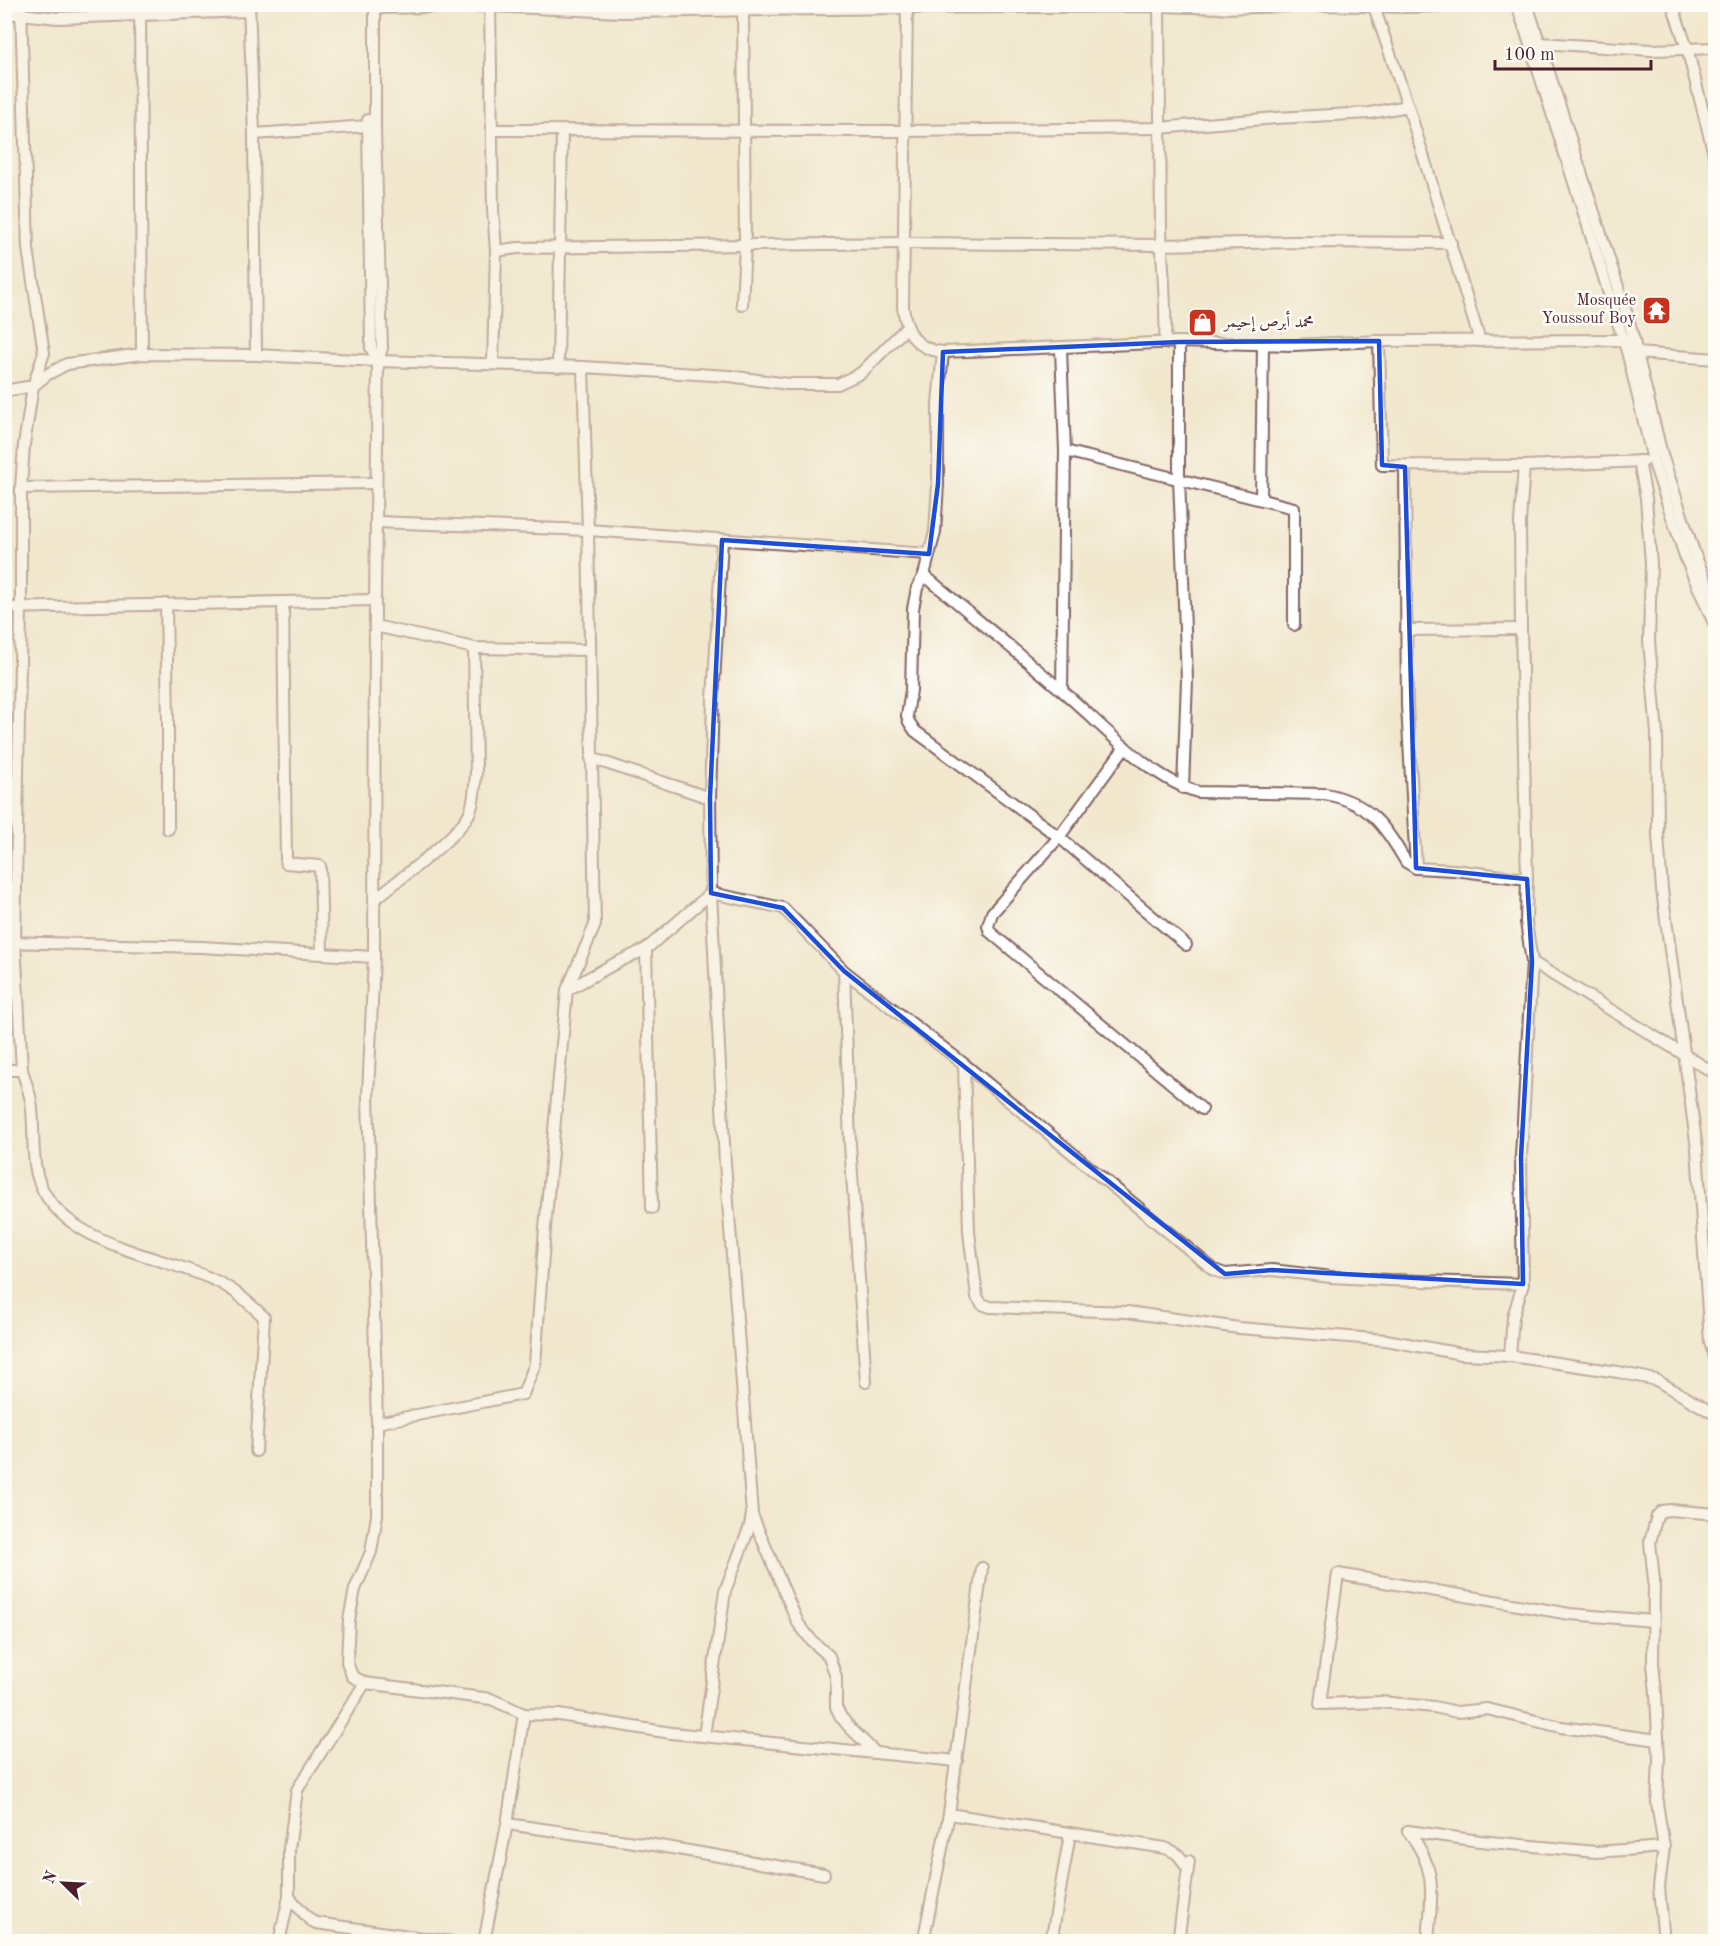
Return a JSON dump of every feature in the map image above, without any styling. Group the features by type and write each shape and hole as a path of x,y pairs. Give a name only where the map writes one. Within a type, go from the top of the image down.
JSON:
{"street":[{"path":"373,6 490,5 620,12 743,7 1159,5 1224,8 1499,4"},
{"path":"1517,4 1584,213 1628,340 1653,460 1686,559 1716,628"},
{"path":"1527,4 1629,321 1628,340 1637,353 1662,455 1695,555 1716,604"},
{"path":"1672,4 1711,131 1716,162"},
{"path":"490,5 496,250 493,364"},
{"path":"1159,5 1159,128 1165,343"},
{"path":"1373,5 1408,106 1480,340"},
{"path":"373,6 368,126 371,348 378,361"},
{"path":"373,6 382,348 378,361 374,957 368,1096 377,1423 377,1515 371,1552 355,1589 349,1620 347,1662 352,1676 365,1683 491,1699 524,1714 559,1714 704,1736 957,1761"},
{"path":"907,6 903,308 906,327 914,339 932,351 1061,349 1179,342 1263,344 1628,340"},
{"path":"742,305 746,131 743,7"},
{"path":"4,14 21,9 58,18 140,10 249,8 254,134 256,355"},
{"path":"21,9 28,249 44,352 33,386 24,445 21,488 21,607 10,942 22,1070 31,1100 38,1175 51,1203 76,1225 102,1241 179,1265 222,1284 238,1292 264,1317 256,1451"},
{"path":"140,10 142,354"},
{"path":"1540,43 1651,50 1716,48"},
{"path":"492,130 1159,128 1370,113 1408,106"},
{"path":"254,134 368,126"},
{"path":"558,367 562,131"},
{"path":"496,250 745,244 1451,243"},
{"path":"4,391 33,386 48,374 67,364 142,354 256,355 583,367 729,376 788,384 838,384 861,373 906,327"},
{"path":"1378,341 1382,465 1405,467 1524,466 1653,460"},
{"path":"1179,342 1179,478 1187,680 1183,788"},
{"path":"1262,499 1263,344"},
{"path":"1061,349 1065,451 1062,690"},
{"path":"943,352 938,403 935,532 924,575 917,588 913,609 914,639 909,722 915,730 1059,837 1186,945"},
{"path":"1637,353 1716,359"},
{"path":"377,1423 523,1394 535,1364 567,990 595,924 583,367"},
{"path":"1065,451 1294,508 1294,625"},
{"path":"1639,461 1646,498 1652,564 1649,641 1657,734 1658,835 1662,890 1697,1149 1710,1342 1716,1361"},
{"path":"1510,1356 1513,1317 1523,1284 1521,1157 1532,962 1526,921 1521,628 1520,522 1524,466"},
{"path":"1405,467 1408,716 1416,868"},
{"path":"21,488 376,483"},
{"path":"376,522 588,530 929,554"},
{"path":"704,1736 725,1591 750,1526 752,1514 725,1163 711,893 710,798 713,700 722,540"},
{"path":"924,575 1062,690 1125,747 1183,788 1198,792 1338,796 1380,821 1406,862 1416,868 1527,879"},
{"path":"4,608 375,600"},
{"path":"283,602 286,863 320,866 322,954"},
{"path":"166,604 168,829"},
{"path":"375,626 474,648 589,650"},
{"path":"1406,630 1521,628"},
{"path":"374,900 458,832 471,811 476,772 474,648"},
{"path":"1125,747 1059,837 992,913 988,926 990,932 1202,1109"},
{"path":"591,758 710,798"},
{"path":"567,990 646,949 711,893"},
{"path":"711,893 783,908 844,971 964,1065 1214,1270 1225,1274 1272,1270 1331,1277 1523,1284"},
{"path":"10,942 201,947 374,957"},
{"path":"646,949 652,1208"},
{"path":"1532,962 1716,1074"},
{"path":"844,971 850,1144 866,1382"},
{"path":"964,1065 969,1232 977,1297 982,1304 990,1307 1127,1312 1239,1328 1386,1340 1462,1354 1510,1356 1618,1372 1656,1380 1716,1415"},
{"path":"4,1070 22,1070"},
{"path":"1664,1941 1659,1887 1664,1847 1658,1803 1658,1740 1653,1664 1654,1580 1650,1542 1657,1516 1662,1511 1716,1514"},
{"path":"752,1514 798,1623 812,1641 829,1656 836,1677 836,1707 851,1729 876,1753"},
{"path":"923,1941 949,1814 982,1568"},
{"path":"1653,1621 1570,1614 1338,1574 1320,1704 1380,1702 1434,1707 1457,1712 1487,1709 1561,1727 1658,1740"},
{"path":"279,1941 289,1897 289,1849 297,1790 365,1683"},
{"path":"484,1941 507,1824 524,1714"},
{"path":"949,1814 1165,1848 1176,1852 1185,1865 1189,1861 1178,1941"},
{"path":"507,1824 648,1844 824,1874"},
{"path":"1428,1941 1431,1885 1429,1866 1421,1847 1408,1831 1480,1841 1596,1852 1664,1847"},
{"path":"1051,1941 1070,1834"},
{"path":"289,1897 310,1920 316,1923 452,1941"}],"highlighted area":[{"path":"1379,341 1382,465 1405,467 1416,868 1527,879 1532,962 1521,1157 1523,1284 1272,1270 1225,1274 844,971 783,908 711,893 710,798 722,540 929,554 938,484 943,352 1179,342"}],"place":[{"name":"Mosquée Youssouf Boy","path":"1657,310"},
{"name":"محمد أبرص إحيمر","path":"1203,323"}]}
